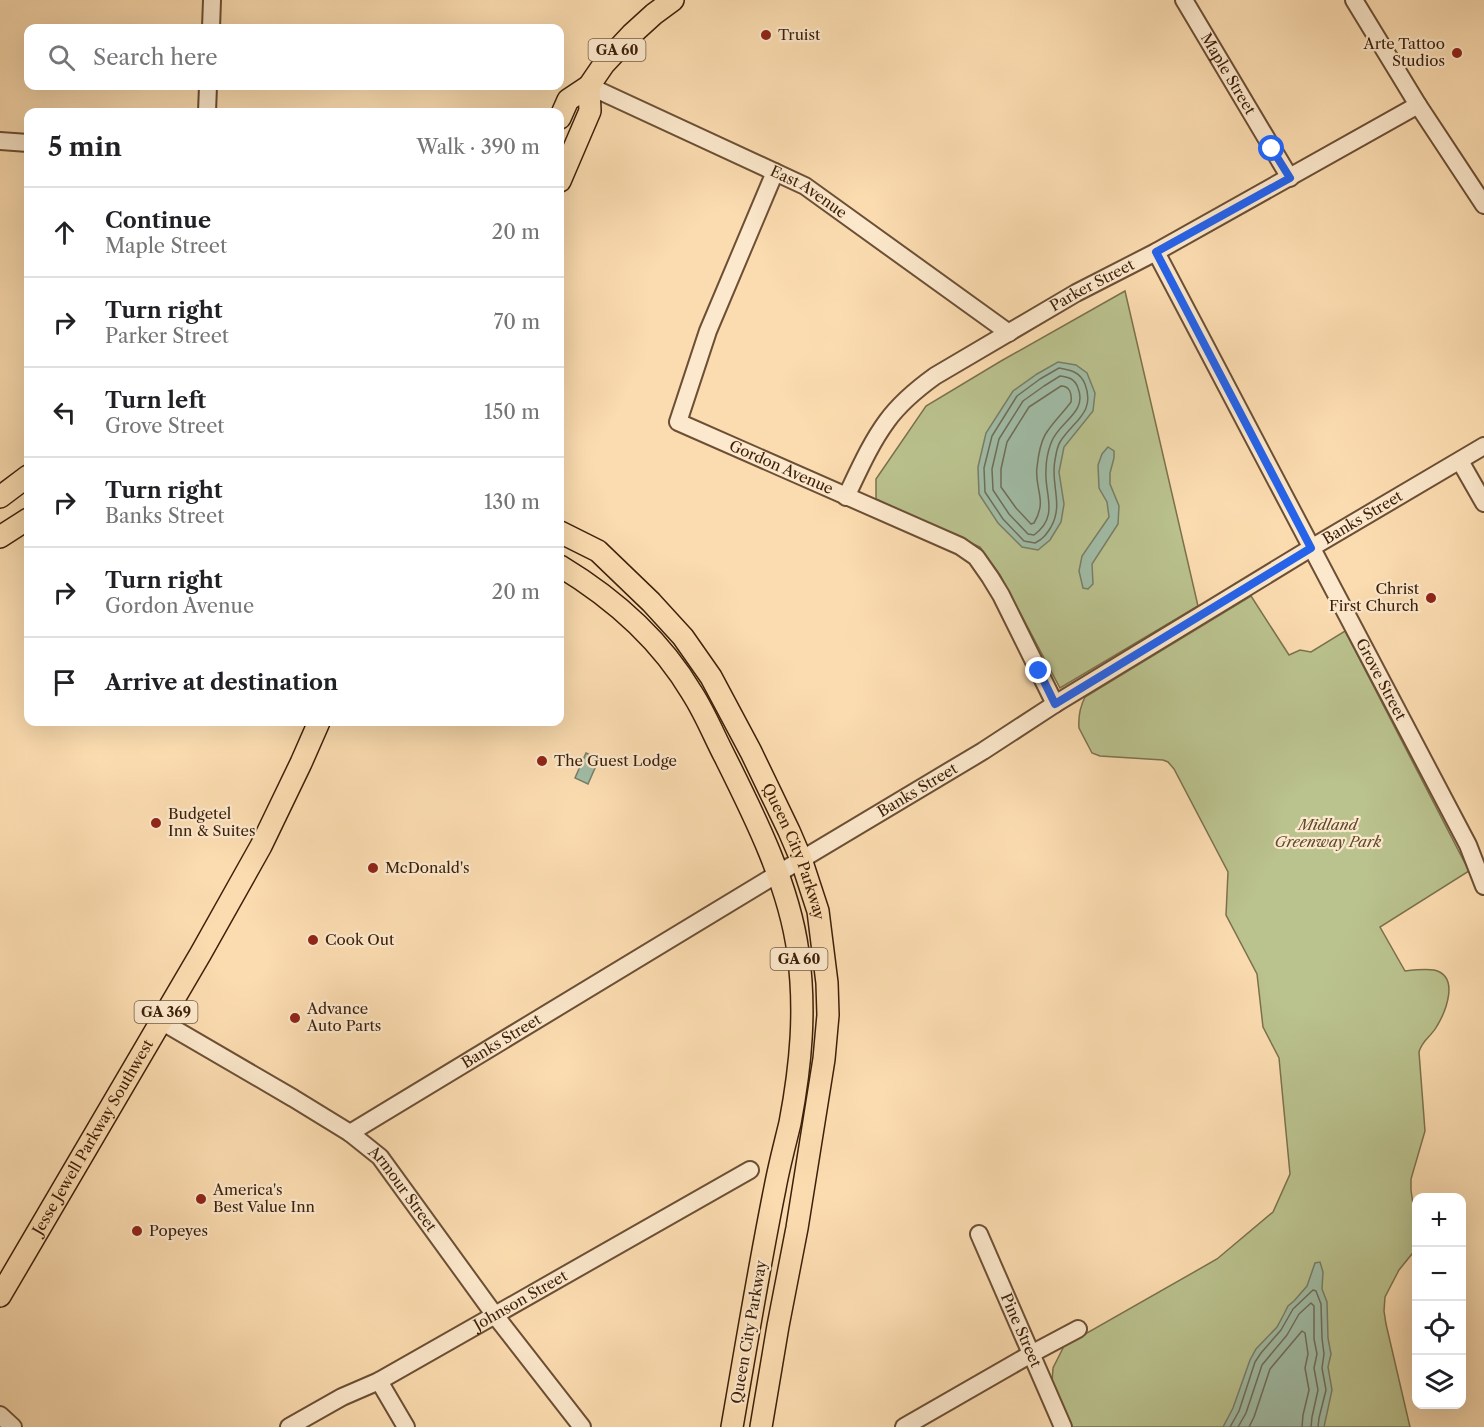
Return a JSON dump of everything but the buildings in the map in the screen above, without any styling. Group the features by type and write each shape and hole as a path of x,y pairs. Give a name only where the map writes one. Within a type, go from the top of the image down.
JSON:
{"main road":[{"name":"GA 60","path":"564,109 568,100 589,86 604,64 632,34 673,0"},
{"path":"564,172 590,111 589,86"},
{"path":"0,497 24,479"},
{"path":"0,537 24,522"},
{"name":"Queen City Parkway","path":"564,534 597,551 651,602 683,637 713,681 751,752 801,859 818,911 827,983 828,1015 824,1059 797,1228 760,1427"},
{"name":"Queen City Parkway","path":"564,569 590,585 629,616 661,650 693,694 733,774 778,873 795,932 802,994 800,1058 790,1123 775,1186 732,1427"},
{"name":"Jesse Jewell Parkway Southwest","path":"0,1296 261,846 318,726"}],"street":[{"path":"211,24 212,0"},
{"name":"Maple Street","path":"1184,0 1290,178"},
{"path":"1354,0 1418,105 1483,201"},
{"name":"East Avenue","path":"589,86 805,186 1009,333"},
{"path":"207,108 208,90"},
{"name":"Parker Street","path":"846,497 886,422 917,389 935,376 1076,293 1156,252 1418,105"},
{"path":"0,141 24,143"},
{"name":"Gordon Avenue","path":"775,172 708,331 678,422 960,546 976,557 1001,595 1055,704"},
{"name":"Grove Street","path":"1156,252 1468,845 1484,886"},
{"name":"Banks Street","path":"350,1133 983,751 1055,704 1311,548 1484,446"},
{"path":"1460,461 1484,503"},
{"name":"Armour Street","path":"160,1021 350,1133 380,1157 494,1314 582,1427"},
{"name":"Johnson Street","path":"289,1427 342,1397 379,1381 750,1170"},
{"name":"Pine Street","path":"980,1234 1063,1427"},
{"path":"904,1427 1078,1329"},
{"path":"379,1381 406,1427"},
{"path":"0,1415 13,1427"}],"green space":[{"path":"1125,291 1198,606 1060,688 1000,575 980,547 876,499 876,479 926,406"},
{"name":"Midland Greenway Park","path":"1251,596 1289,655 1300,650 1311,652 1345,631 1469,871 1380,927 1405,971 1434,970 1447,979 1449,986 1449,995 1441,1020 1422,1044 1419,1052 1425,1131 1411,1179 1412,1254 1399,1270 1385,1297 1386,1324 1410,1427 1071,1427 1052,1382 1053,1368 1064,1346 1217,1259 1273,1212 1290,1174 1279,1058 1263,1027 1257,974 1226,915 1228,872 1174,769 1168,762 1100,756 1092,753 1079,728 1080,712 1085,697"}],"water":[{"path":"1058,362 1076,365 1087,373 1095,393 1093,411 1064,447 1059,472 1064,504 1061,522 1050,540 1038,550 1022,547 998,523 979,494 978,467 986,433 1013,391"},
{"path":"1108,447 1114,451 1110,484 1119,506 1118,524 1092,564 1093,584 1088,589 1083,588 1079,571 1082,556 1109,517 1107,502 1099,488 1098,465 1102,454"},
{"path":"586,753 599,759 588,784 575,778"},
{"path":"1320,1262 1323,1272 1322,1289 1327,1302 1331,1354 1328,1367 1332,1390 1324,1427 1223,1427 1233,1408 1256,1349 1277,1327 1288,1306 1307,1286 1315,1263"}],"place":[{"name":"Truist","path":"766,35"},
{"name":"Arte Tattoo Studios","path":"1457,53"},
{"name":"Christ First Church","path":"1431,598"},
{"name":"The Guest Lodge","path":"542,761"},
{"name":"Budgetel Inn & Suites","path":"156,823"},
{"name":"McDonald's","path":"373,868"},
{"name":"Cook Out","path":"313,940"},
{"name":"Advance Auto Parts","path":"295,1018"},
{"name":"America's Best Value Inn","path":"201,1199"},
{"name":"Popeyes","path":"137,1231"}],"route":[{"path":"1039,671 1055,704 1311,548 1156,252 1290,178 1272,149"}]}
